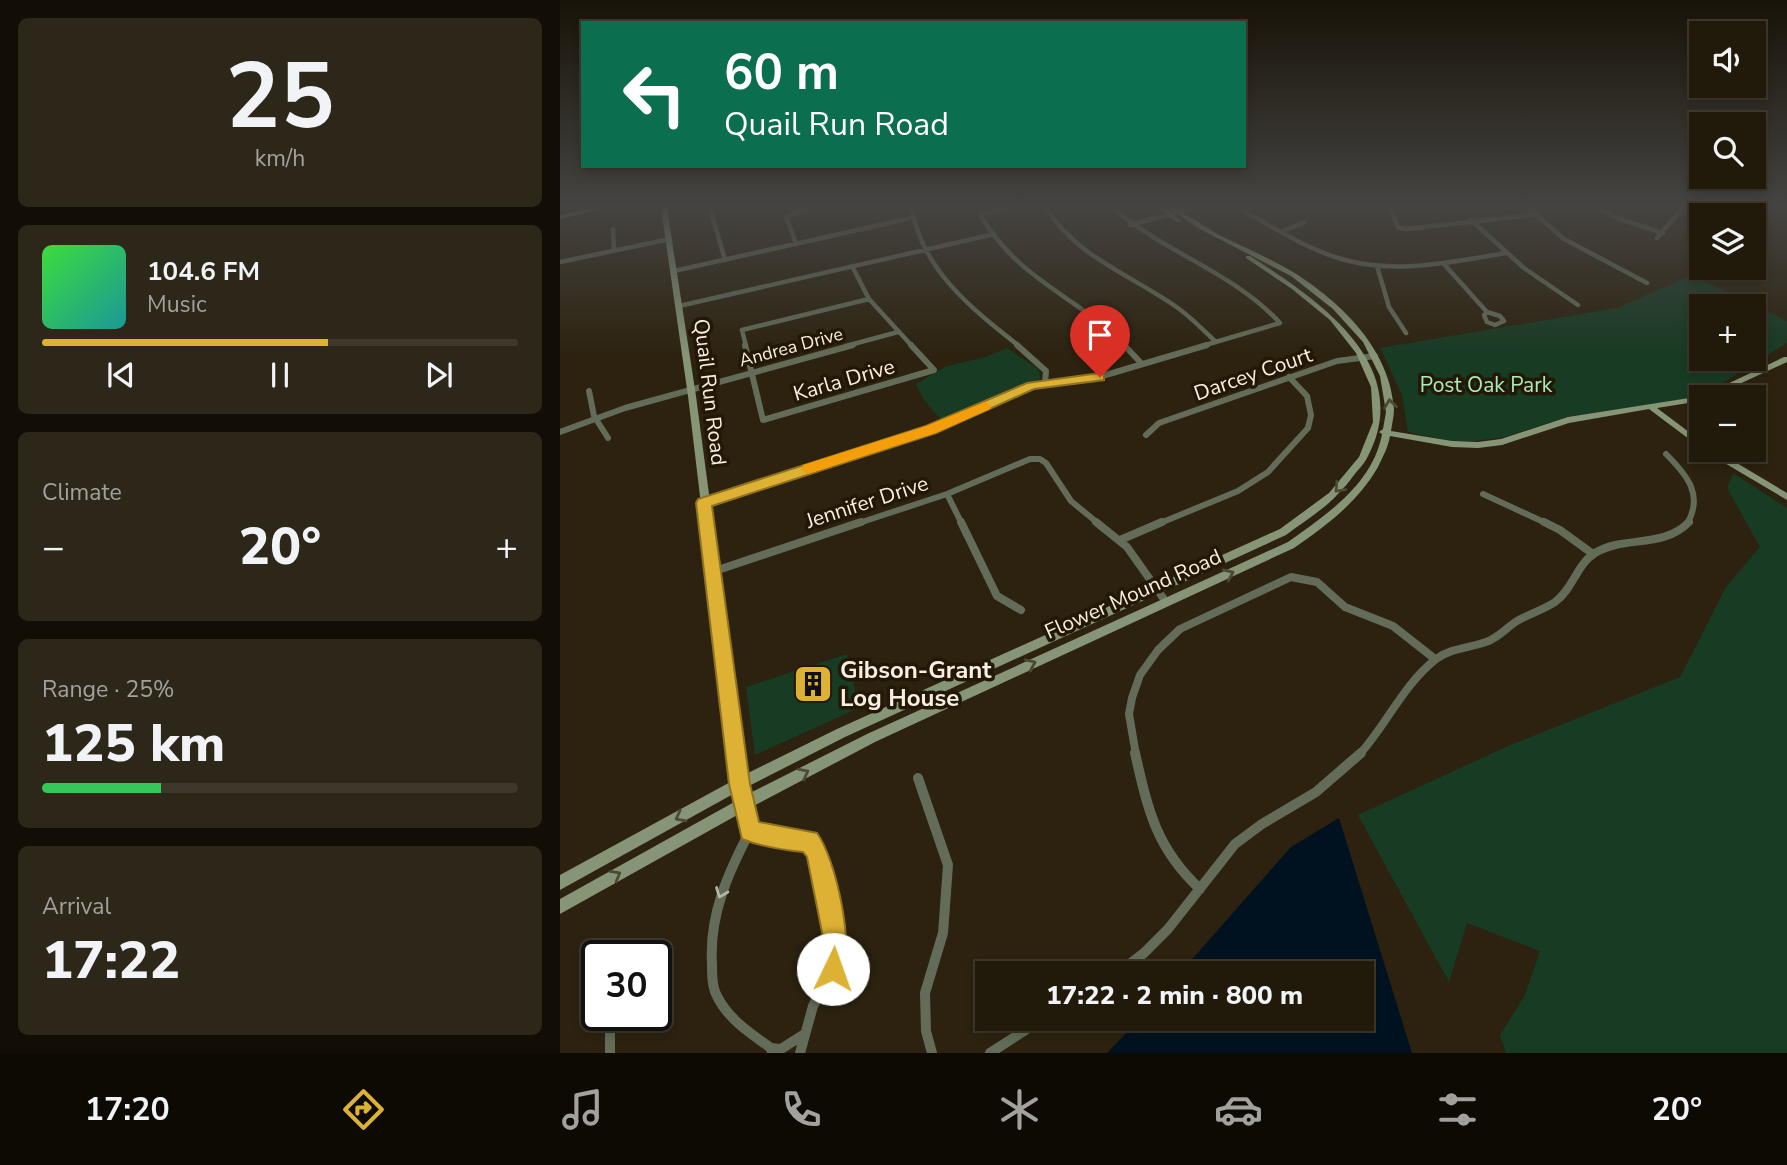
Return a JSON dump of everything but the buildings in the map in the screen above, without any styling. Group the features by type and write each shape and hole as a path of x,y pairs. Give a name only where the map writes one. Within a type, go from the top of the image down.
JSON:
{"main road":[{"name":"Quail Run Road","path":"672,257 743,804"},
{"name":"Flower Mound Road","path":"560,883 739,784 950,681 1283,532 1316,511 1351,475 1369,447 1378,412 1375,380 1364,356 1334,318 1287,280 1249,257"},
{"name":"Flower Mound Road","path":"560,907 743,804 930,709 1291,545 1335,517 1365,484 1383,452 1391,422 1391,400 1375,356 1340,313 1294,276 1259,257"},
{"path":"1731,385 1787,359"},
{"path":"1373,431 1452,444 1478,445 1502,442 1567,420 1689,401"},
{"path":"1652,408 1689,435"},
{"path":"1730,462 1787,497"}],"street":[{"path":"560,262 582,257"},
{"path":"674,271 738,257"},
{"path":"680,306 888,257"},
{"path":"929,257 966,300 1041,364 1045,371 1045,383"},
{"path":"1010,257 1017,265 1115,335 1142,364"},
{"path":"1096,257 1178,308 1216,342"},
{"path":"704,503 963,418 1013,392 1045,383 1082,381 1280,323 1245,291 1187,257"},
{"path":"1337,257 1377,266 1416,267 1480,257"},
{"path":"1512,257 1578,305"},
{"path":"1598,257 1647,283"},
{"path":"1443,263 1487,312"},
{"path":"852,266 869,299 898,332"},
{"path":"1377,266 1389,307 1406,333"},
{"path":"751,372 742,330 869,299"},
{"name":"Karla Drive","path":"751,372 762,420 934,370 898,332"},
{"name":"Andrea Drive","path":"560,432 691,389 898,332"},
{"name":"Darcey Court","path":"1146,435 1159,423 1289,377 1337,361 1375,356"},
{"path":"1166,602 1119,540 1238,491 1268,472 1308,428 1311,415 1307,396 1289,377"},
{"path":"589,391 594,419 608,438"},
{"path":"1132,961 1171,926 1235,844 1264,823 1314,795 1352,763 1383,726 1415,679 1435,659 1459,646 1468,648 1493,639 1517,621 1555,603 1570,589 1593,554 1620,545 1670,538 1686,527 1693,515 1696,499 1690,481 1666,454"},
{"name":"Jennifer Drive","path":"712,572 947,494 1030,459 1040,459 1046,464 1081,512 1119,540"},
{"path":"947,494 997,596 1021,610"},
{"path":"1483,494 1560,530 1593,554"},
{"path":"1200,889 1181,872 1162,845 1154,825 1129,715 1133,690 1145,667 1164,642 1180,629 1291,577 1307,576 1320,582 1344,607 1377,618 1405,633 1435,659"},
{"path":"918,778 948,865 943,933 925,993 926,1031 932,1053"},
{"name":"Quail Run Road","path":"743,804 750,831"},
{"path":"800,1053 813,1006 833,969 836,937 817,852 809,841 778,839 750,831 732,865 713,914 710,955 715,994 740,1027 771,1050 780,1049 803,1035"},
{"path":"610,1031 610,1053"},
{"path":"990,1053 1024,1031"}],"green space":[{"name":"Post Oak Park","path":"1689,276 1689,280 1702,280 1731,294 1689,294 1689,371 1742,371 1719,385 1689,385 1689,398 1683,400 1571,416 1504,437 1451,441 1408,432 1402,395 1380,348 1617,308"},
{"name":"Post Oak Park","path":"1766,311 1787,321 1787,343 1766,356"},
{"path":"1007,348 1038,369 1041,379 1010,389 942,421 924,400 916,384 947,366 986,357"},
{"path":"1733,473 1787,508 1787,1053 1506,1053 1500,1035 1525,995 1540,951 1467,923 1449,982 1358,815 1508,746 1680,677 1726,587 1760,547 1727,488"},
{"path":"847,654 859,708 755,755 746,687"}],"water":[{"path":"1339,818 1412,1053 1107,1053 1128,1031 1374,1031 1374,961 1191,961 1291,847"}],"slow traffic":[{"path":"808,469 963,418 985,406"}],"place":[{"name":"Gibson-Grant Log House","path":"813,684"}],"route":[{"path":"833,969 836,937 817,852 809,841 778,839 750,831 739,784 704,503 963,418 1013,392 1031,386 1100,377"}]}
